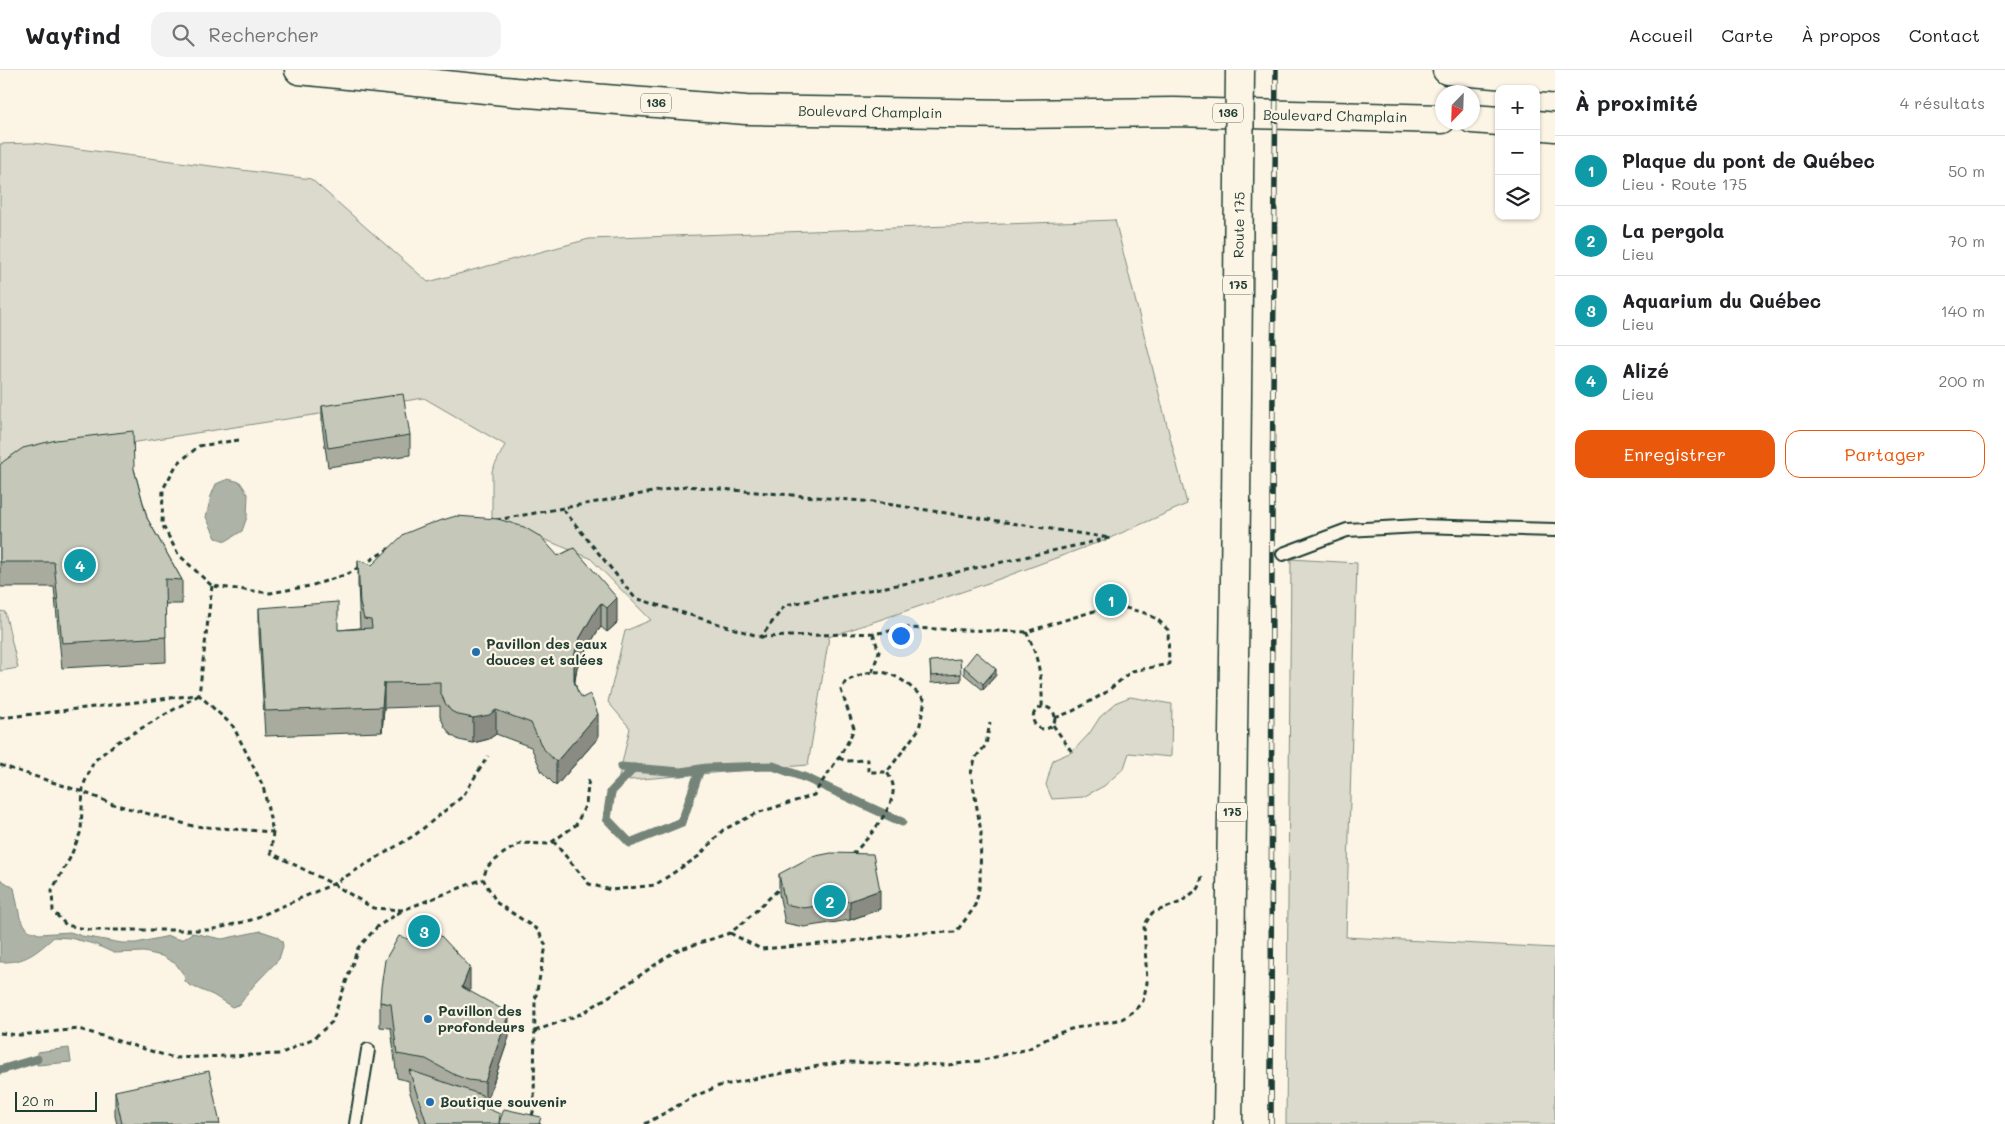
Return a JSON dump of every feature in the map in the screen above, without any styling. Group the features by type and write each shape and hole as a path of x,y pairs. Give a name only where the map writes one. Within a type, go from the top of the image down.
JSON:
{"main road":[{"name":"Boulevard Champlain","path":"299,70 515,92 746,110 1014,114 1174,112 1435,119"},
{"name":"Route 175","path":"1228,1124 1240,70"},
{"path":"1447,70 1555,79"},
{"path":"1480,120 1495,121"},
{"path":"1540,125 1555,127"}],"lane":[{"path":"1283,554 1348,530 1419,526 1555,530 1555,535"},
{"path":"356,1124 368,1050"}],"path":[{"path":"239,440 199,446 177,464 163,489 162,524 178,554 212,586 270,593 310,586 348,574 394,546"},
{"path":"496,520 686,486 874,502 1110,538 908,583 785,604 761,637"},
{"path":"562,508 635,598 761,637 873,633 907,628 1026,632 1114,606 1146,613 1157,619 1168,630 1169,664 1132,671 1105,693 1073,711 1055,718"},
{"path":"199,695 212,586"},
{"path":"1026,632 1034,647 1043,693 1042,707"},
{"path":"872,672 879,652 873,633"},
{"path":"553,841 589,884 611,890 655,885 699,856 723,830 757,813 814,795 824,777 840,758 854,728 841,690 846,681 872,672 891,674 906,682 925,700 919,729 887,772"},
{"path":"199,695 116,743 94,761 83,786 80,831 70,858 52,890 53,911 66,924 91,930 210,930 251,920 333,884 415,835 463,796 488,756"},
{"path":"0,718 199,695 233,726 263,786 273,832 271,854 333,884 373,908 402,910"},
{"path":"1042,707 1052,711 1055,718 1053,725 1044,730 1037,727 1033,717 1036,710 1042,707"},
{"path":"730,933 761,949 845,942 912,933 956,932 974,908 978,895 981,832 971,773 976,757 986,746 990,722"},
{"path":"1053,725 1072,752"},
{"path":"840,758 846,761 868,760 868,772 887,772"},
{"path":"0,765 83,792 113,804 193,826 273,832"},
{"path":"846,856 855,852 880,824 890,803 894,786 887,772"},
{"path":"530,1124 534,1108 536,1000 546,946 538,930 497,903 483,879 487,867 504,853 521,843 548,844 576,825 586,804 589,777"},
{"path":"645,1124 693,1097 719,1086 839,1063 872,1062 909,1065 948,1065 979,1061 1028,1049 1056,1034 1071,1029 1122,1020 1134,1012 1143,1001 1148,983 1144,926 1152,913 1181,902 1199,888 1204,872"},
{"path":"0,1033 20,1035 79,1029 174,1058 280,1054 314,1038 332,1022 358,948 376,927 402,910 483,879"},
{"path":"535,1031 580,1014 616,992 675,951 730,933 785,884"}],"shaded area":[{"path":"33,143 311,179 428,282 589,239 1115,220 1187,504 1110,538 991,582 829,637 808,765 618,781 630,728 608,702 625,631 651,620 590,558 492,518 492,471 505,445 424,398 0,463 0,144"},
{"path":"228,479 240,482 248,494 247,517 242,531 226,541 216,538 206,517 216,484"},
{"path":"1291,559 1357,563 1346,937 1555,948 1555,1124 1286,1124"},
{"path":"0,611 5,612 18,668 0,671"},
{"path":"1130,697 1172,704 1171,757 1129,753 1124,768 1104,786 1083,797 1052,799 1046,785 1053,760 1072,752 1089,734 1100,717 1117,702"},
{"path":"0,879 14,888 20,918 28,930 39,934 70,932 122,943 136,943 169,936 183,939 192,933 222,939 261,931 276,936 282,941 283,946 279,959 254,985 240,1004 232,1007 213,995 189,985 176,964 162,956 144,952 114,953 94,944 70,938 54,937 30,956 16,961 0,962"},
{"path":"69,1048 71,1062 37,1065 37,1052"}],"building":[{"path":"403,394 410,435 328,448 322,406"},
{"path":"133,431 134,469 147,518 182,580 165,579 166,637 62,643 54,562 0,562 0,465 23,448 56,440"},
{"path":"456,516 498,519 524,527 541,537 558,556 574,548 617,598 607,608 601,603 597,608 577,643 574,658 574,681 577,690 582,698 590,694 598,714 556,762 542,747 531,723 496,710 489,715 473,718 459,715 451,711 445,703 440,691 440,682 384,683 382,707 265,711 259,608 338,602 338,630 372,628 371,620 364,619 360,603 358,560 372,565 404,534"},
{"path":"976,652 996,669 983,684 964,667"},
{"path":"960,659 961,674 931,676 930,661"},
{"path":"831,853 873,854 880,890 850,901 804,908 785,904 779,874 811,857"},
{"name":"Pavillon des profondeurs","path":"427,921 470,967 462,987 509,1013 485,1082 468,1080 455,1075 426,1059 397,1054 391,1004 380,1002 385,960 399,936 415,941"},
{"path":"409,1070 482,1095 482,1106 500,1114 499,1124 427,1124"},
{"path":"209,1071 220,1124 122,1124 115,1091"},
{"path":"504,1109 541,1117 539,1124 499,1124"}],"waterway":[{"path":"621,767 681,772 707,768 773,766 806,778 902,822"},
{"path":"634,768 611,792 607,819 630,843 682,822 700,769"},
{"path":"0,1070 37,1059"}],"railway":[{"path":"1271,1124 1272,502 1276,70"}],"place":[{"name":"Alizé","path":"80,565"},
{"name":"Plaque du pont de Québec","path":"1111,600"},
{"name":"Pavillon des eaux douces et salées","path":"476,652"},
{"name":"La pergola","path":"830,901"},
{"name":"Aquarium du Québec","path":"424,931"},
{"name":"Pavillon des profondeurs","path":"428,1019"},
{"name":"Boutique souvenir","path":"430,1102"}]}
